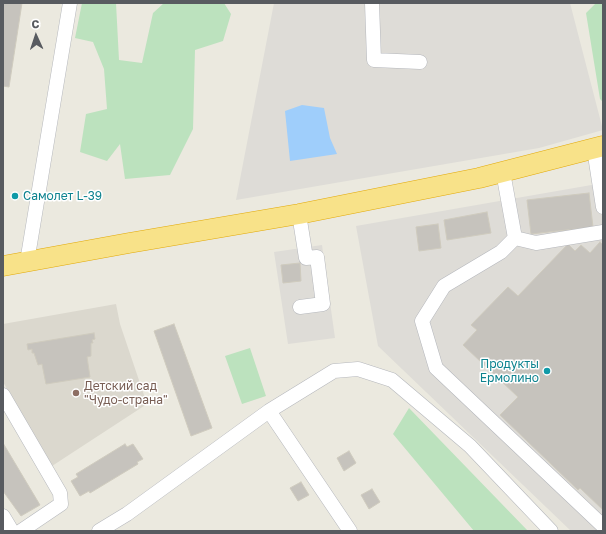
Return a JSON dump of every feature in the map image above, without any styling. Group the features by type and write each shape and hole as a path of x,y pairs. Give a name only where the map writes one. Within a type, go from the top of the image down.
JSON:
{"highway":[{"path":"3,266 298,214 503,172 598,148"}],"street":[{"path":"27,262 70,3"},
{"path":"372,3 374,60 420,62"},
{"path":"598,148 603,208"},
{"path":"503,172 515,238"},
{"path":"298,214 306,258 316,257 323,304 300,307"},
{"path":"515,238 536,243 603,232"},
{"path":"515,238 501,252 444,286 422,320 436,368 603,526"},
{"path":"99,531 127,514 269,411 334,370 358,368 392,380 470,446 551,531"},
{"path":"3,395 60,493 61,504 21,531"},
{"path":"269,411 350,531"},
{"path":"3,516 12,531"}],"shaded area":[{"path":"274,3 570,3 603,130 539,148 236,200"},
{"path":"603,183 603,531 571,531 378,346 356,226"},
{"path":"322,245 335,338 288,344 274,252"},
{"name":"Детский сад \"Чудо-страна\"","path":"116,304 120,324 147,404 52,466 3,382 3,324"}],"green space":[{"path":"82,3 116,3 119,60 142,63 153,13 164,3 224,3 231,14 223,41 195,50 193,129 170,175 125,179 120,144 107,161 80,152 86,114 107,109 104,69 93,42 75,38"},
{"path":"596,3 603,3 603,102 600,99 586,13"},
{"path":"250,348 266,396 242,404 225,356"},
{"path":"409,408 528,531 474,531 393,434"}],"water":[{"path":"302,105 324,108 330,138 337,154 290,161 285,111"}],"building":[{"path":"3,3 22,3 9,87 3,86"},
{"path":"589,193 593,227 531,234 527,200"},
{"path":"487,212 491,233 447,240 444,220"},
{"path":"438,224 441,248 419,251 416,227"},
{"name":"Продукты Ермолино","path":"600,242 603,245 603,510 580,488 578,490 500,415 518,397 463,345 477,330 471,325 508,287 518,296 568,244 575,251 581,245 590,253"},
{"path":"300,263 301,281 283,283 281,265"},
{"path":"174,324 212,428 191,436 154,331"},
{"path":"94,333 95,339 92,340 93,343 91,343 91,356 87,357 90,377 46,384 42,364 38,365 34,353 32,353 32,349 28,350 27,344"},
{"path":"3,443 40,505 21,516 3,491"},
{"path":"125,444 127,447 133,444 143,459 137,462 138,464 90,493 89,491 80,496 71,481 78,477 76,474"},
{"path":"349,451 356,463 344,471 337,458"},
{"path":"301,482 309,495 298,501 290,488"},
{"path":"372,489 380,502 369,509 361,495"}],"place":[{"name":"Самолет L-39","path":"15,196"},
{"name":"Продукты Ермолино","path":"547,371"},
{"name":"Детский сад \"Чудо-страна\"","path":"76,393"}]}
